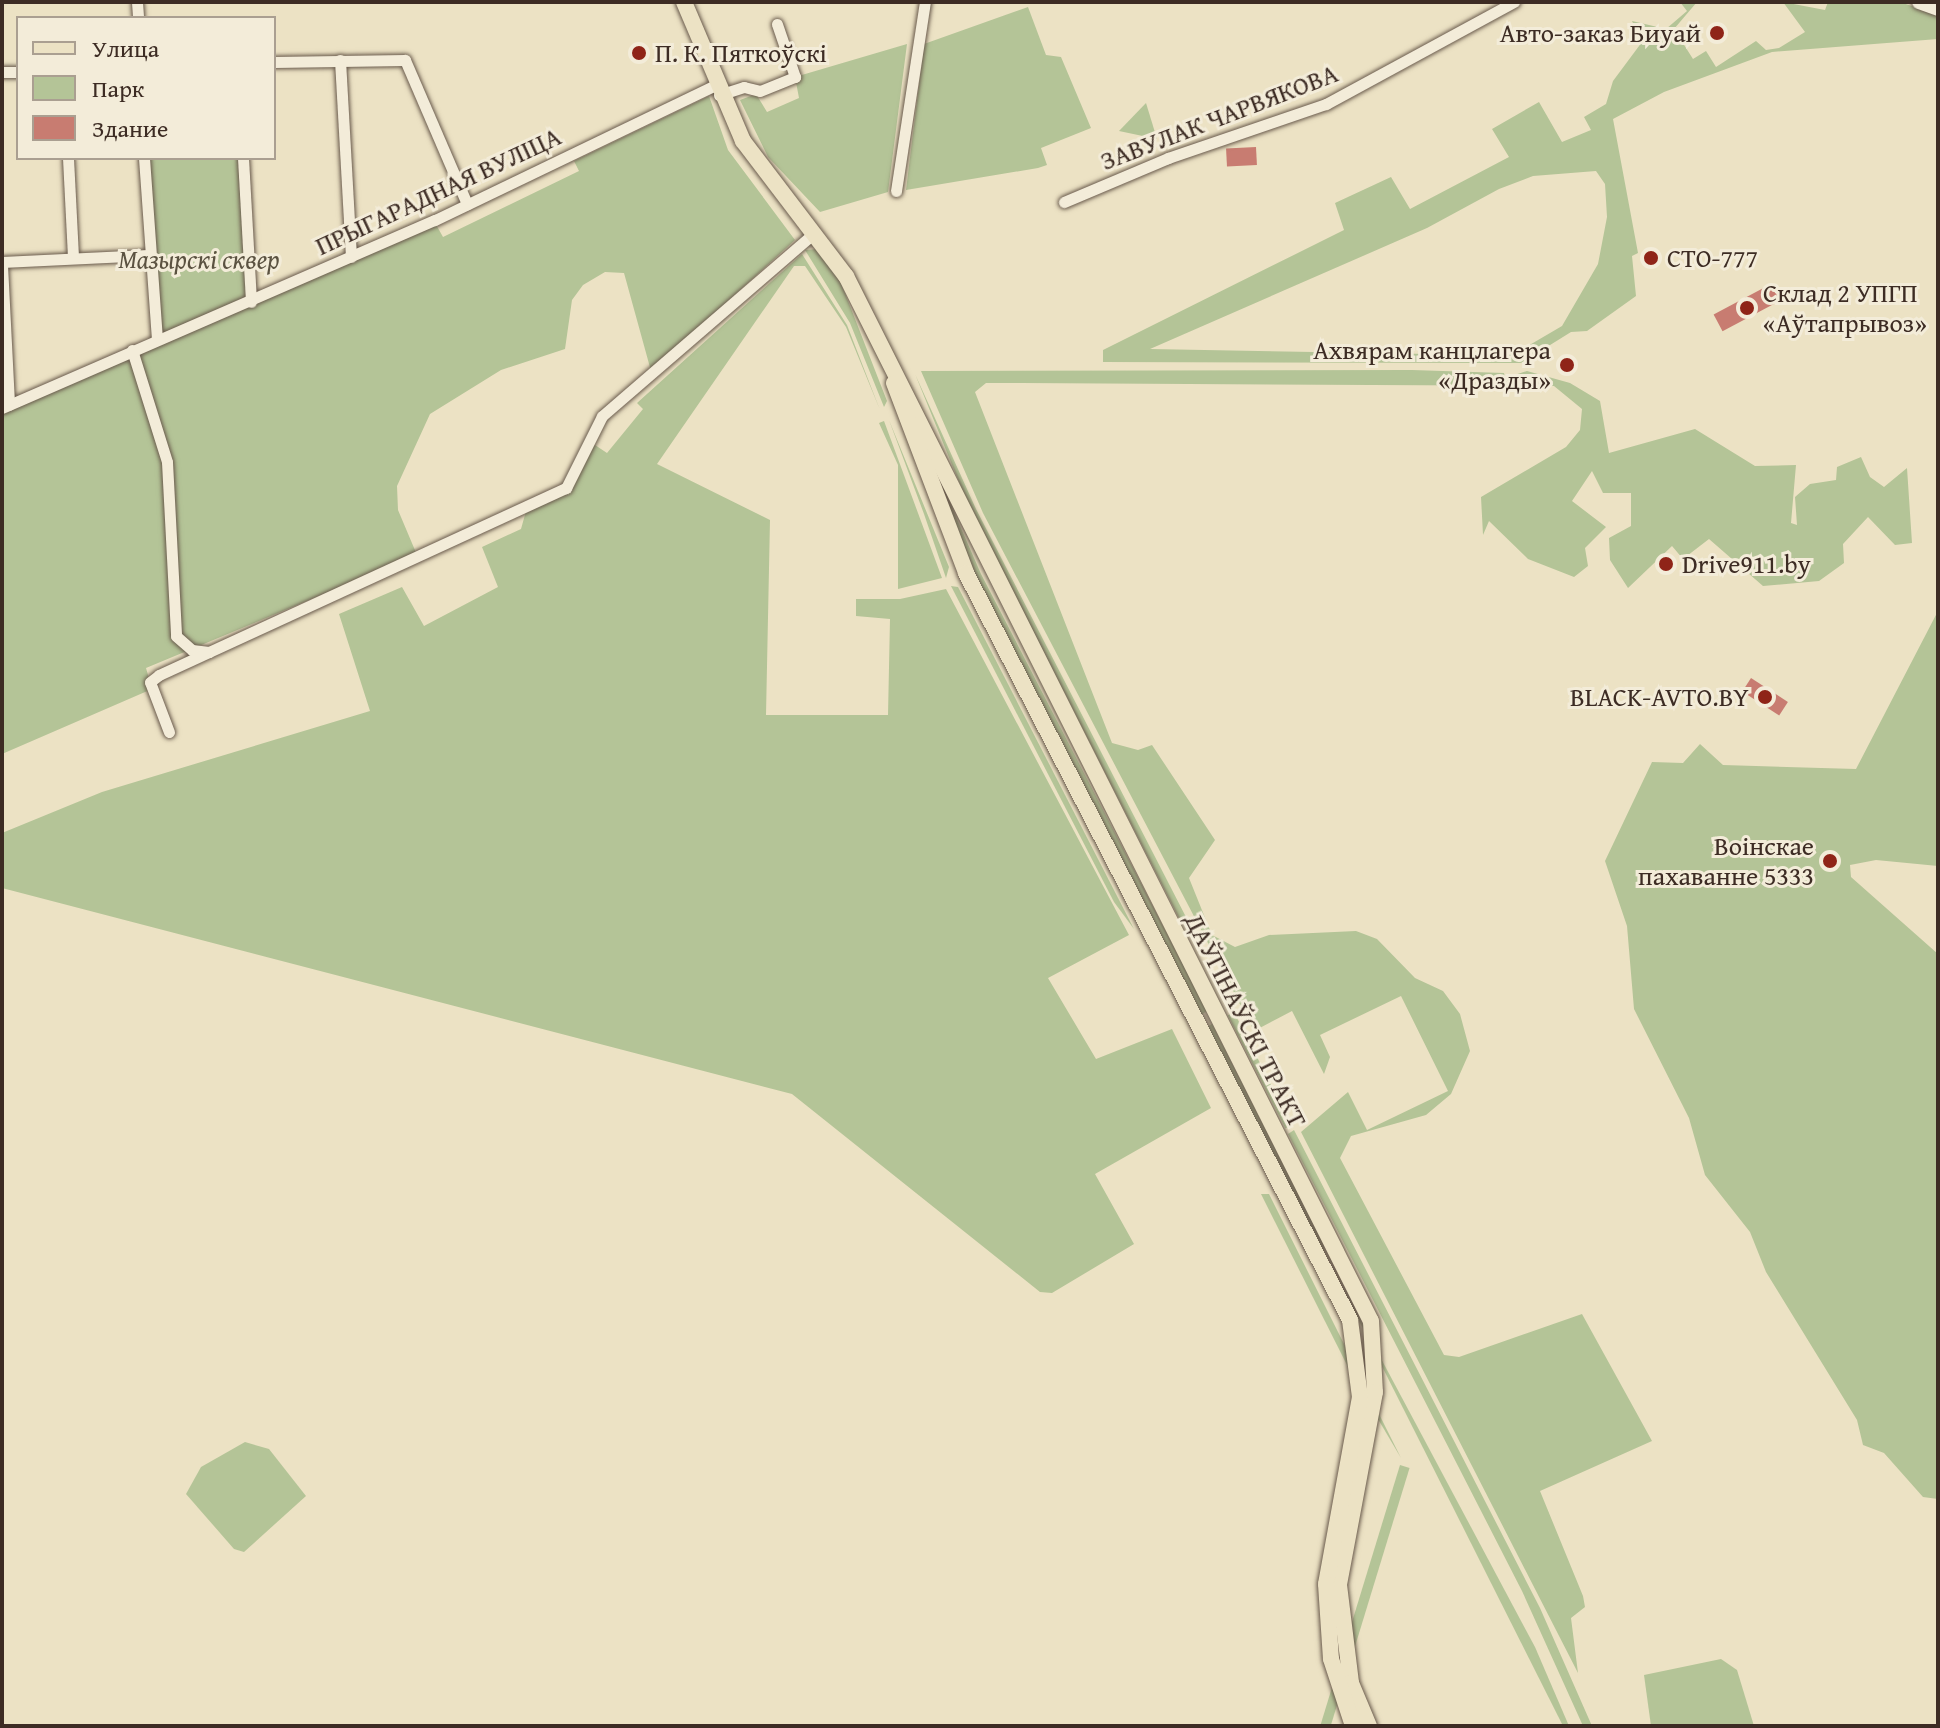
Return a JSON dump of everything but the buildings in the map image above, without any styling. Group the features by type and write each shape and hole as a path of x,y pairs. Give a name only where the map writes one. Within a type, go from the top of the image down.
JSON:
{"main road":[{"name":"ДАЎГІНАЎСКІ ТРАКТ","path":"684,2 717,90 743,141 846,276 1371,1321 1377,1370 1339,1585 1351,1683 1369,1726"},
{"name":"ДАЎГІНАЎСКІ ТРАКТ","path":"892,372 898,407 966,573 1350,1320 1360,1365 1326,1584 1331,1659 1353,1726"},
{"path":"1321,1261 1338,1252"}],"street":[{"path":"896,191 925,2"},
{"name":"ЗАВУЛАК ЧАРВЯКОВА","path":"1064,202 1168,158 1312,110 1514,2"},
{"path":"1919,2 1938,9"},
{"name":"ПРЫГАРАДНАЯ ВУЛІЦА","path":"6,406 251,302 717,90 744,87 760,91 795,77 777,24"},
{"path":"276,62 394,58 413,70 467,204"},
{"path":"340,60 351,257"},
{"path":"68,160 73,258"},
{"path":"144,160 148,255 157,340"},
{"path":"243,160 251,302"},
{"path":"169,732 150,682 566,488 602,416 815,232"},
{"path":"6,406 2,264 148,255"},
{"path":"132,350 167,462 176,636 192,650 210,652"}],"green space":[{"path":"1680,2 1697,2 1674,29 1693,59 1706,51 1716,67 1756,41 1766,50 1779,48 1805,32 1783,2 1825,10 1828,2 1900,2 1938,15 1938,39 1772,52 1664,92 1613,119 1638,253 1632,256 1636,296 1587,331 1571,332 1521,363 1103,362 1103,350 1344,230 1335,203 1391,177 1410,209 1509,157 1492,129 1539,102 1562,142 1591,130 1584,117 1606,104 1613,81 1642,42 1632,21 1666,29 1687,11","holes":["1596,171 1605,184 1607,217 1598,264 1562,326 1521,350 1488,355 1150,349 1427,228 1499,189 1533,176"]},
{"path":"1028,7 1046,55 1061,57 1091,128 1041,148 1047,165 906,190 924,44"},
{"path":"907,44 888,192 820,212 768,157 740,100 756,94 767,112 799,98 795,77"},
{"name":"Мазырскі сквер","path":"709,96 728,150 795,240 651,371 624,273 605,272 583,285 572,300 565,349 501,370 430,414 397,486 398,510 417,555 146,668 152,689 2,754 2,409 157,341 144,160 243,160 251,302 434,221 443,237 579,171 574,161"},
{"path":"1146,103 1157,139 1119,131"},
{"path":"818,249 841,283 887,401 884,407 850,323 805,250"},
{"path":"802,254 847,325 880,410 846,327 805,266 794,266 657,464 770,520 766,715 888,715 890,619 856,616 856,599 900,599 946,589 1129,935 1048,978 1096,1059 1172,1029 1211,1108 1095,1174 1134,1244 1052,1293 1040,1292 792,1094 2,888 2,833 102,792 370,711 339,614 402,587 424,626 498,587 482,547 521,529 528,504 566,488 592,443 607,453 643,409 637,403"},
{"path":"1412,370 1504,373 1505,378 1527,371 1570,383 1600,401 1609,453 1695,429 1755,466 1796,465 1791,523 1797,525 1795,497 1810,484 1836,480 1837,467 1861,457 1870,477 1884,487 1907,468 1912,543 1895,545 1868,517 1843,544 1844,563 1819,581 1763,586 1709,539 1683,559 1672,546 1628,588 1610,560 1609,538 1631,526 1631,493 1603,493 1592,471 1572,501 1606,527 1585,548 1588,566 1574,577 1528,559 1489,521 1483,535 1481,497 1566,447 1580,430 1582,409 1554,386 986,383 975,392 1112,743 1138,750 1152,745 1215,840 1189,878 1212,935 1235,947 1269,935 1356,931 1377,939 1415,978 1443,991 1460,1014 1470,1051 1451,1094 1426,1115 1351,1136 1340,1158 1444,1355 1459,1357 1582,1314 1652,1441 1540,1491 1583,1596 1585,1607 1571,1618 1578,1673 1301,1132 1348,1092 1367,1130 1448,1091 1401,996 1320,1035 1330,1057 1324,1074 1292,1011 1254,1031 983,513 921,371"},
{"path":"915,374 976,509 1187,919 1181,922 966,499"},
{"path":"908,407 981,574 1207,1011 1201,1015 979,583"},
{"path":"889,420 949,567 946,578 924,514"},
{"path":"884,421 942,578 898,589 898,465 879,423"},
{"path":"951,586 958,587 1134,929 1114,902"},
{"path":"1938,611 1938,866 1876,860 1850,865 1851,877 1938,954 1938,1499 1923,1497 1884,1453 1863,1445 1857,1420 1766,1272 1750,1232 1705,1175 1689,1118 1634,1009 1627,926 1605,861 1652,762 1683,763 1700,744 1723,765 1856,769"},
{"path":"1234,1012 1292,1125 1285,1128 1228,1015"},
{"path":"1212,1024 1324,1245 1324,1252 1205,1028"},
{"path":"1294,1130 1540,1608 1592,1726 1583,1726 1522,1591 1288,1134"},
{"path":"1261,1194 1269,1194 1401,1458 1352,1375"},
{"path":"1330,1263 1535,1647 1569,1726 1563,1726"},
{"path":"245,1442 269,1449 306,1496 244,1552 234,1549 186,1494 201,1467"},
{"path":"1400,1465 1410,1468 1331,1726 1320,1726"},
{"path":"1721,1659 1737,1670 1754,1726 1651,1726 1644,1675"}],"place":[{"name":"Авто-заказ Биуай","path":"1717,33"},
{"name":"П. К. Пяткоўскі","path":"639,53"},
{"name":"СТО-777","path":"1651,258"},
{"name":"Склад 2 УПГП «Аўтапрывоз»","path":"1747,308"},
{"name":"Ахвярам канцлагера «Дразды»","path":"1567,365"},
{"name":"Drive911.by","path":"1666,564"},
{"name":"BLACK-AVTO.BY","path":"1765,697"},
{"name":"Воінскае пахаванне 5333","path":"1830,861"}]}
